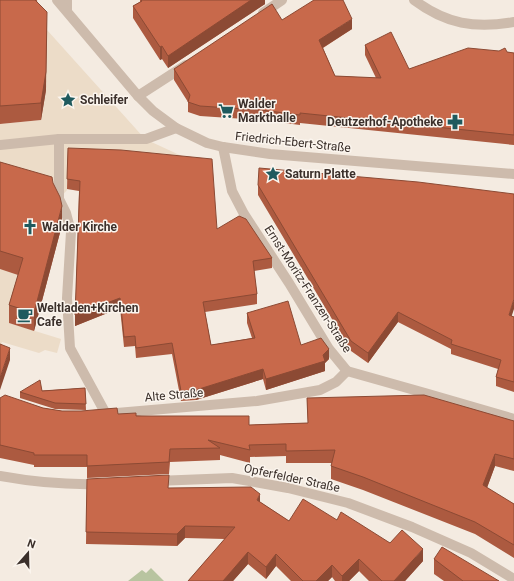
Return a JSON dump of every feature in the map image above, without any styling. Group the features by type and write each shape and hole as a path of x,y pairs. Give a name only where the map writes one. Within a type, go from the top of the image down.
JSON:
{"street":[{"name":"Friedrich-Ebert-Straße","path":"57,0 67,5 138,96 153,111 176,128 197,139 222,147 270,154 514,174"},
{"path":"257,17 282,0"},
{"path":"414,0 447,19 465,24 497,25 514,22"},
{"path":"138,96 193,60"},
{"path":"0,145 58,139 146,139 176,128"},
{"path":"58,139 59,199 66,213 71,232 67,298 70,348 106,414"},
{"name":"Ernst-Moritz-Franzen-Straße","path":"222,147 232,191 235,197 329,349 347,371 425,392 514,419"},
{"name":"Alte Straße","path":"93,416 257,401 320,390 336,382 347,371"},
{"path":"0,476 38,482 79,484 111,483"},
{"name":"Opferfelder Straße","path":"142,482 232,478 288,488 348,503 412,527 471,553 514,578"}],"green space":[{"path":"151,568 164,581 128,581 142,570 146,573"}],"shaded area":[{"path":"47,30 145,139 212,170 68,159 67,190 59,199 0,181 0,124 41,120 46,90"},
{"path":"29,264 9,323 61,339 57,353 45,350 39,353 2,342 0,347 0,269"}],"building":[{"path":"0,0 35,0 47,12 46,72 41,103 0,106"},
{"path":"141,0 251,0 168,56 162,46 160,47 133,6 142,1"},
{"path":"314,0 343,0 352,19 319,40 335,76 381,78 365,45 391,32 409,69 468,48 499,51 505,48 507,52 514,53 514,135 300,113 300,115 261,110 200,106 188,102 190,95 174,69 272,4 282,20"},
{"path":"68,148 121,150 212,159 217,229 239,216 246,219 272,258 253,261 257,294 203,302 211,345 255,338 247,313 288,301 301,345 321,338 329,349 323,355 325,361 266,379 263,369 196,390 181,391 172,343 136,348 135,336 124,337 120,298 75,315 80,181 67,179"},
{"path":"0,162 52,177 53,183 60,197 62,206 34,313 9,305 23,258 0,251"},
{"path":"259,168 418,182 514,194 514,299 509,315 514,317 514,382 496,377 501,360 451,344 452,340 398,312 368,353 351,341 258,185"},
{"path":"0,344 10,348 0,378"},
{"path":"40,380 42,391 85,388 86,404 55,403 20,392"},
{"path":"5,395 43,408 62,411 117,408 118,414 136,413 136,416 249,416 249,425 308,423 307,398 424,395 514,421 514,459 495,454 483,485 514,504 514,545 475,522 363,477 331,466 335,450 286,451 286,444 249,445 250,450 208,440 220,448 170,449 169,462 87,466 87,455 34,455 34,453 0,445 0,398"},
{"path":"169,475 168,488 251,487 260,494 257,500 289,521 303,499 337,520 341,512 390,543 402,530 423,549 394,581 382,581 359,559 342,576 332,565 316,581 303,581 276,554 266,567 248,552 223,581 188,581 235,527 185,526 177,534 86,532 87,479"},
{"path":"442,547 499,581 463,581 434,559"}],"place":[{"name":"Schleifer","path":"68,100"},
{"name":"Walder Markthalle","path":"226,111"},
{"name":"Deutzerhof-Apotheke","path":"455,122"},
{"name":"Saturn Platte","path":"273,174"},
{"name":"Walder Kirche","path":"30,227"},
{"name":"Weltladen+Kirchen Cafe","path":"25,315"}]}
